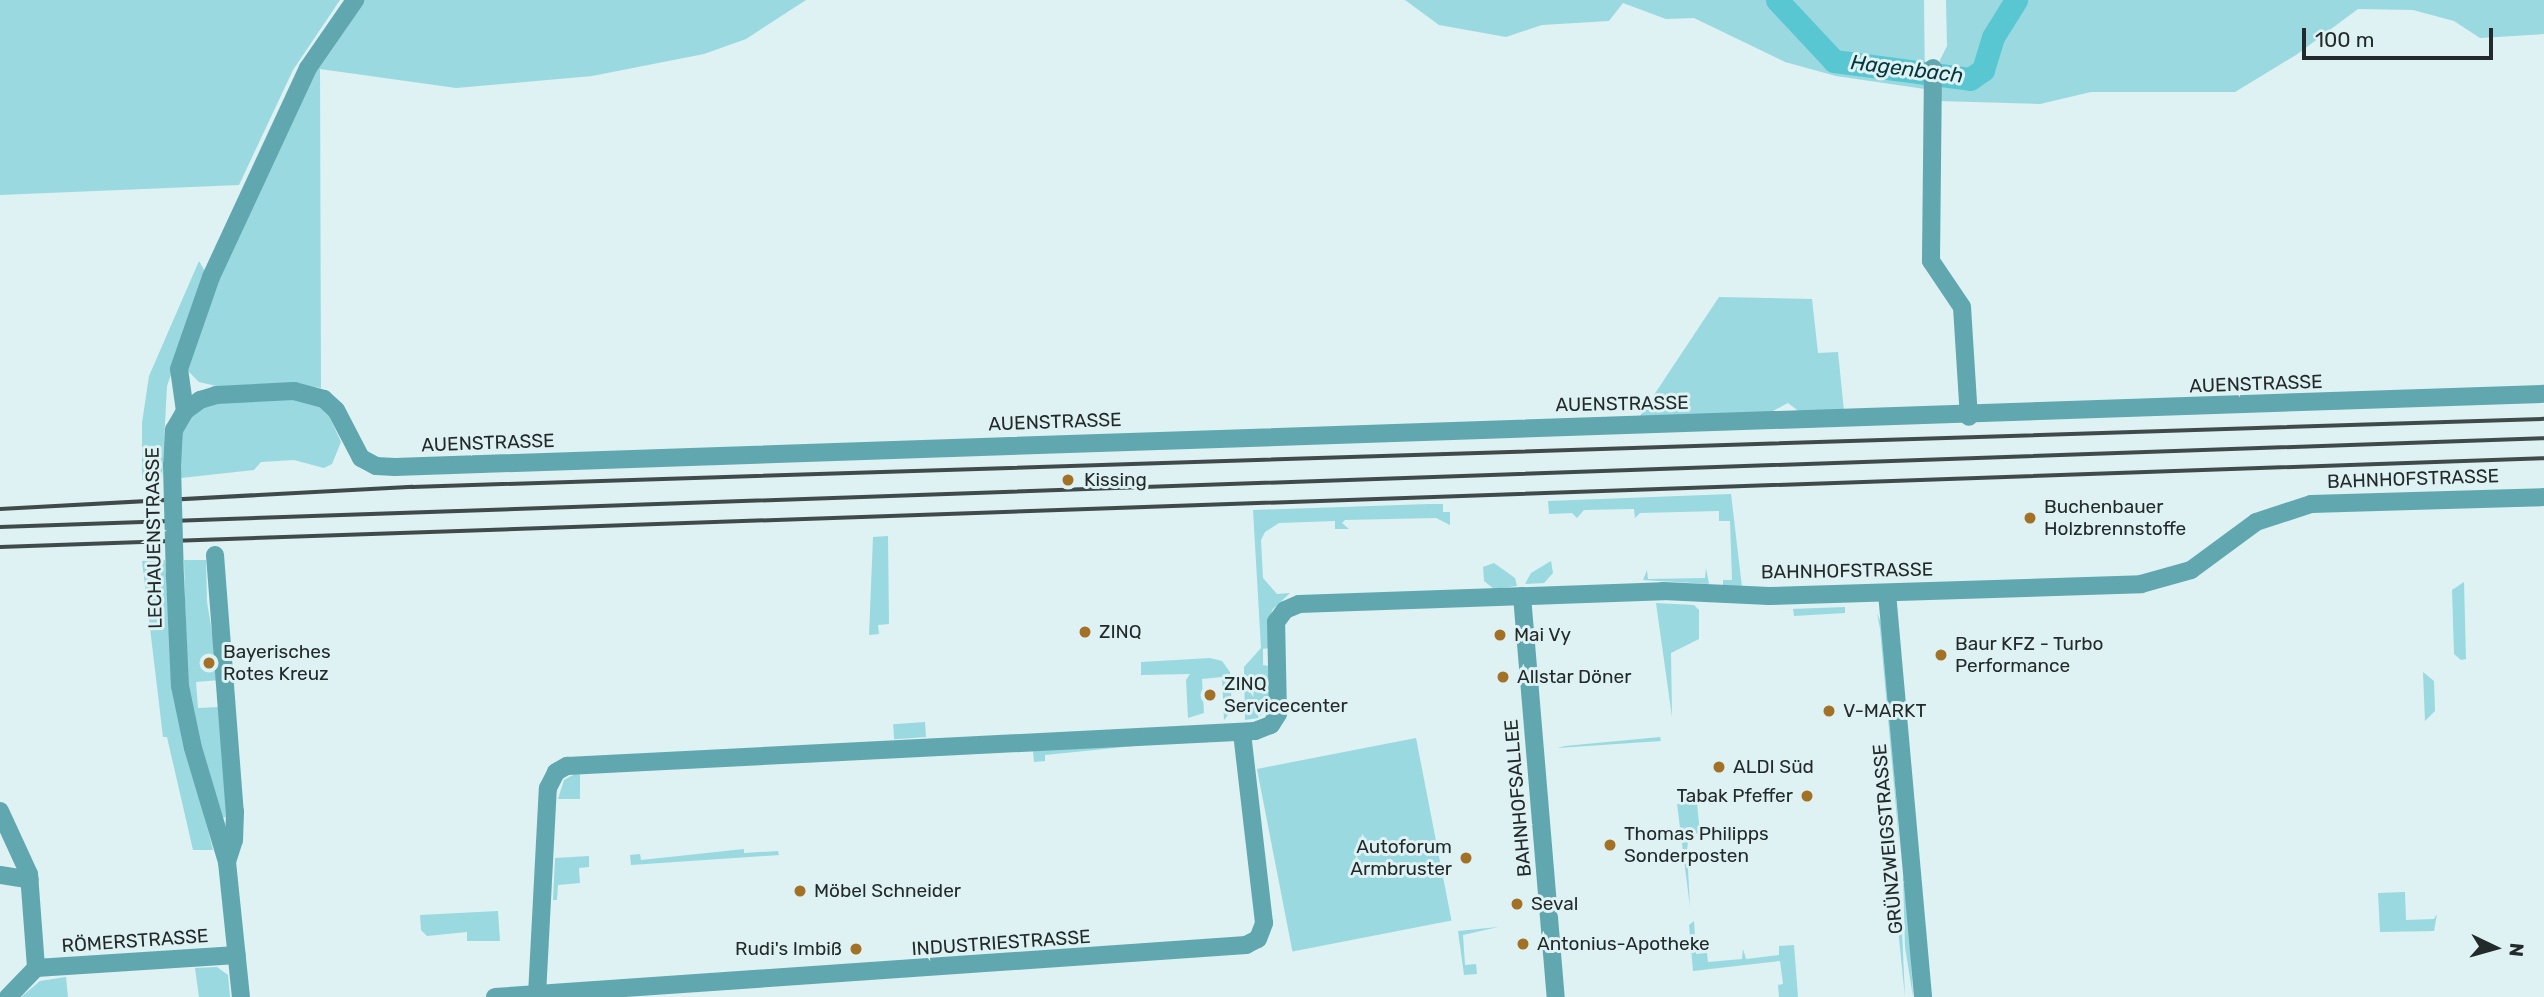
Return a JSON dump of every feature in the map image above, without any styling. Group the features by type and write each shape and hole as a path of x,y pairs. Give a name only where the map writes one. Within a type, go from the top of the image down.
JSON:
{"street":[{"name":"LECHAUENSTRASSE","path":"241,997 227,862 185,713 175,577 172,466 174,430 185,411 179,369 211,277 308,68 355,0"},
{"path":"1933,77 1931,261 1962,307 1969,417"},
{"name":"AUENSTRASSE","path":"185,411 216,395 310,392 336,410 361,458 376,466 395,467 1294,435 1969,417 2544,394"},
{"name":"BAHNHOFSTRASSE","path":"1240,732 1264,729 1278,714 1276,622 1284,610 1299,604 1663,591 1769,596 1887,593 2152,582 2205,562 2267,517 2311,505 2544,497"},
{"name":"LECHAUENSTRASSE","path":"215,555 235,812 234,840 227,862"},
{"name":"GRÜNZWEIGSTRASSE","path":"1887,593 1923,997"},
{"name":"BAHNHOFSALLEE","path":"1522,596 1556,997"},
{"path":"537,995 548,788 556,772 567,766 1240,732"},
{"name":"INDUSTRIESTRASSE","path":"495,997 1246,945 1258,939 1264,923 1240,732"},
{"name":"RÖMERSTRASSE","path":"0,811 30,880 36,968"},
{"path":"0,875 30,880"},
{"name":"RÖMERSTRASSE","path":"8,997 36,968 237,955"}],"shaded area":[{"path":"0,0 340,0 293,70 239,185 0,195"},
{"path":"362,0 806,0 746,39 704,54 592,76 456,88 320,69 321,388 286,383 221,387 199,382 188,371 188,362 228,257 309,78"},
{"path":"1405,0 1924,0 1925,89 1836,76 1785,62 1694,18 1666,19 1623,3 1609,21 1542,25 1506,37 1439,25"},
{"path":"1946,0 2009,0 2003,16 2008,27 2021,0 2544,0 2544,34 2480,38 2454,21 2413,10 2358,9 2296,55 2235,92 2091,92 2040,104 1939,101 1940,60 1947,46"},
{"path":"199,261 206,273 167,386 162,479 142,480 142,423 149,376"},
{"path":"1719,297 1812,299 1818,353 1838,352 1844,411 1801,413 1788,403 1763,416 1640,416"},
{"path":"296,398 326,409 341,442 332,464 324,468 294,460 261,462 254,470 181,478 180,437 192,415 210,404"},
{"path":"1731,494 1742,587 1723,585 1723,580 1732,580 1730,521 1719,521 1719,511 1640,513 1635,518 1634,509 1584,510 1577,518 1572,513 1549,514 1548,501"},
{"path":"1443,504 1443,512 1450,512 1450,525 1436,518 1345,520 1342,523 1349,529 1335,529 1335,521 1279,523 1265,532 1261,540 1263,578 1277,594 1290,593 1272,610 1269,648 1263,649 1263,665 1269,666 1269,707 1258,718 1245,720 1244,667 1261,648 1253,510"},
{"path":"888,536 889,624 878,625 879,634 869,635 873,537"},
{"path":"165,560 173,694 213,850 193,850 167,737 163,737 142,561"},
{"path":"184,560 206,560 207,602 220,680 196,682 198,708 220,707 227,816 221,819 197,732 187,676"},
{"path":"1551,561 1553,573 1544,583 1525,584 1531,573"},
{"path":"1494,563 1515,578 1517,586 1494,589 1484,581 1483,567"},
{"path":"1706,568 1709,584 1643,580 1647,570 1648,579 1705,578"},
{"path":"2464,582 2466,659 2461,660 2454,654 2452,590"},
{"path":"1656,603 1694,605 1699,610 1699,639 1671,653 1672,717"},
{"path":"1845,607 1845,613 1794,616 1793,609 1764,610"},
{"path":"1877,613 1884,630 1900,853 1880,629"},
{"path":"1210,658 1222,661 1230,672 1232,710 1224,720 1222,677 1202,679 1204,713 1188,718 1186,680 1190,674 1141,675 1141,662"},
{"path":"2423,672 2434,681 2435,711 2425,721"},
{"path":"925,722 926,737 894,739 893,724"},
{"path":"1660,737 1661,741 1557,748 1565,746"},
{"path":"1416,738 1451,921 1292,951 1257,769"},
{"path":"1154,744 1045,755 1045,761 1034,762 1033,751"},
{"path":"580,771 580,799 558,799 564,780"},
{"path":"1697,803 1700,833 1689,834 1687,850 1690,907 1677,804"},
{"path":"744,849 744,853 778,851 779,855 631,865 630,855 640,854 641,860"},
{"path":"589,856 589,867 579,868 580,883 558,885 557,900 553,900 555,858"},
{"path":"1897,872 1901,909 1905,997 1897,919 1892,919 1891,909 1900,908 1896,876 1888,876"},
{"path":"1903,878 1907,878 1913,997 1905,947"},
{"path":"2405,892 2406,920 2434,919 2437,914 2434,931 2380,932 2378,893"},
{"path":"498,911 500,941 467,941 467,932 427,936 421,930 420,915"},
{"path":"1694,921 1696,954 1707,953 1708,962 1742,959 1743,949 1746,959 1779,955 1779,946 1794,945 1798,997 1779,997 1778,985 1783,984 1780,961 1693,971 1689,925"},
{"path":"1498,927 1463,935 1465,965 1476,964 1477,974 1464,975 1458,931"},
{"path":"217,967 228,975 230,997 199,997 195,968"},
{"path":"66,977 68,997 21,997 40,981"}],"waterway":[{"name":"Hagenbach","path":"1777,0 1834,61 1970,79 1983,70 1993,37 2016,0"}],"railway":[{"path":"0,509 412,487 2544,419"},
{"path":"0,527 2544,438"},
{"path":"0,547 2544,458"}],"place":[{"name":"Kissing","path":"1068,480"},
{"name":"Buchenbauer Holzbrennstoffe","path":"2030,518"},
{"name":"ZINQ","path":"1085,632"},
{"name":"Mai Vy","path":"1500,635"},
{"name":"Baur KFZ - Turbo Performance","path":"1941,655"},
{"name":"Bayerisches Rotes Kreuz","path":"209,663"},
{"name":"Allstar Döner","path":"1503,677"},
{"name":"ZINQ Servicecenter","path":"1210,695"},
{"name":"V-MARKT","path":"1829,711"},
{"name":"ALDI Süd","path":"1719,767"},
{"name":"Tabak Pfeffer","path":"1807,796"},
{"name":"Thomas Philipps Sonderposten","path":"1610,845"},
{"name":"Autoforum Armbruster","path":"1466,858"},
{"name":"Möbel Schneider","path":"800,891"},
{"name":"Seval","path":"1517,904"},
{"name":"Antonius-Apotheke","path":"1523,944"},
{"name":"Rudi's Imbiß","path":"856,949"}]}
